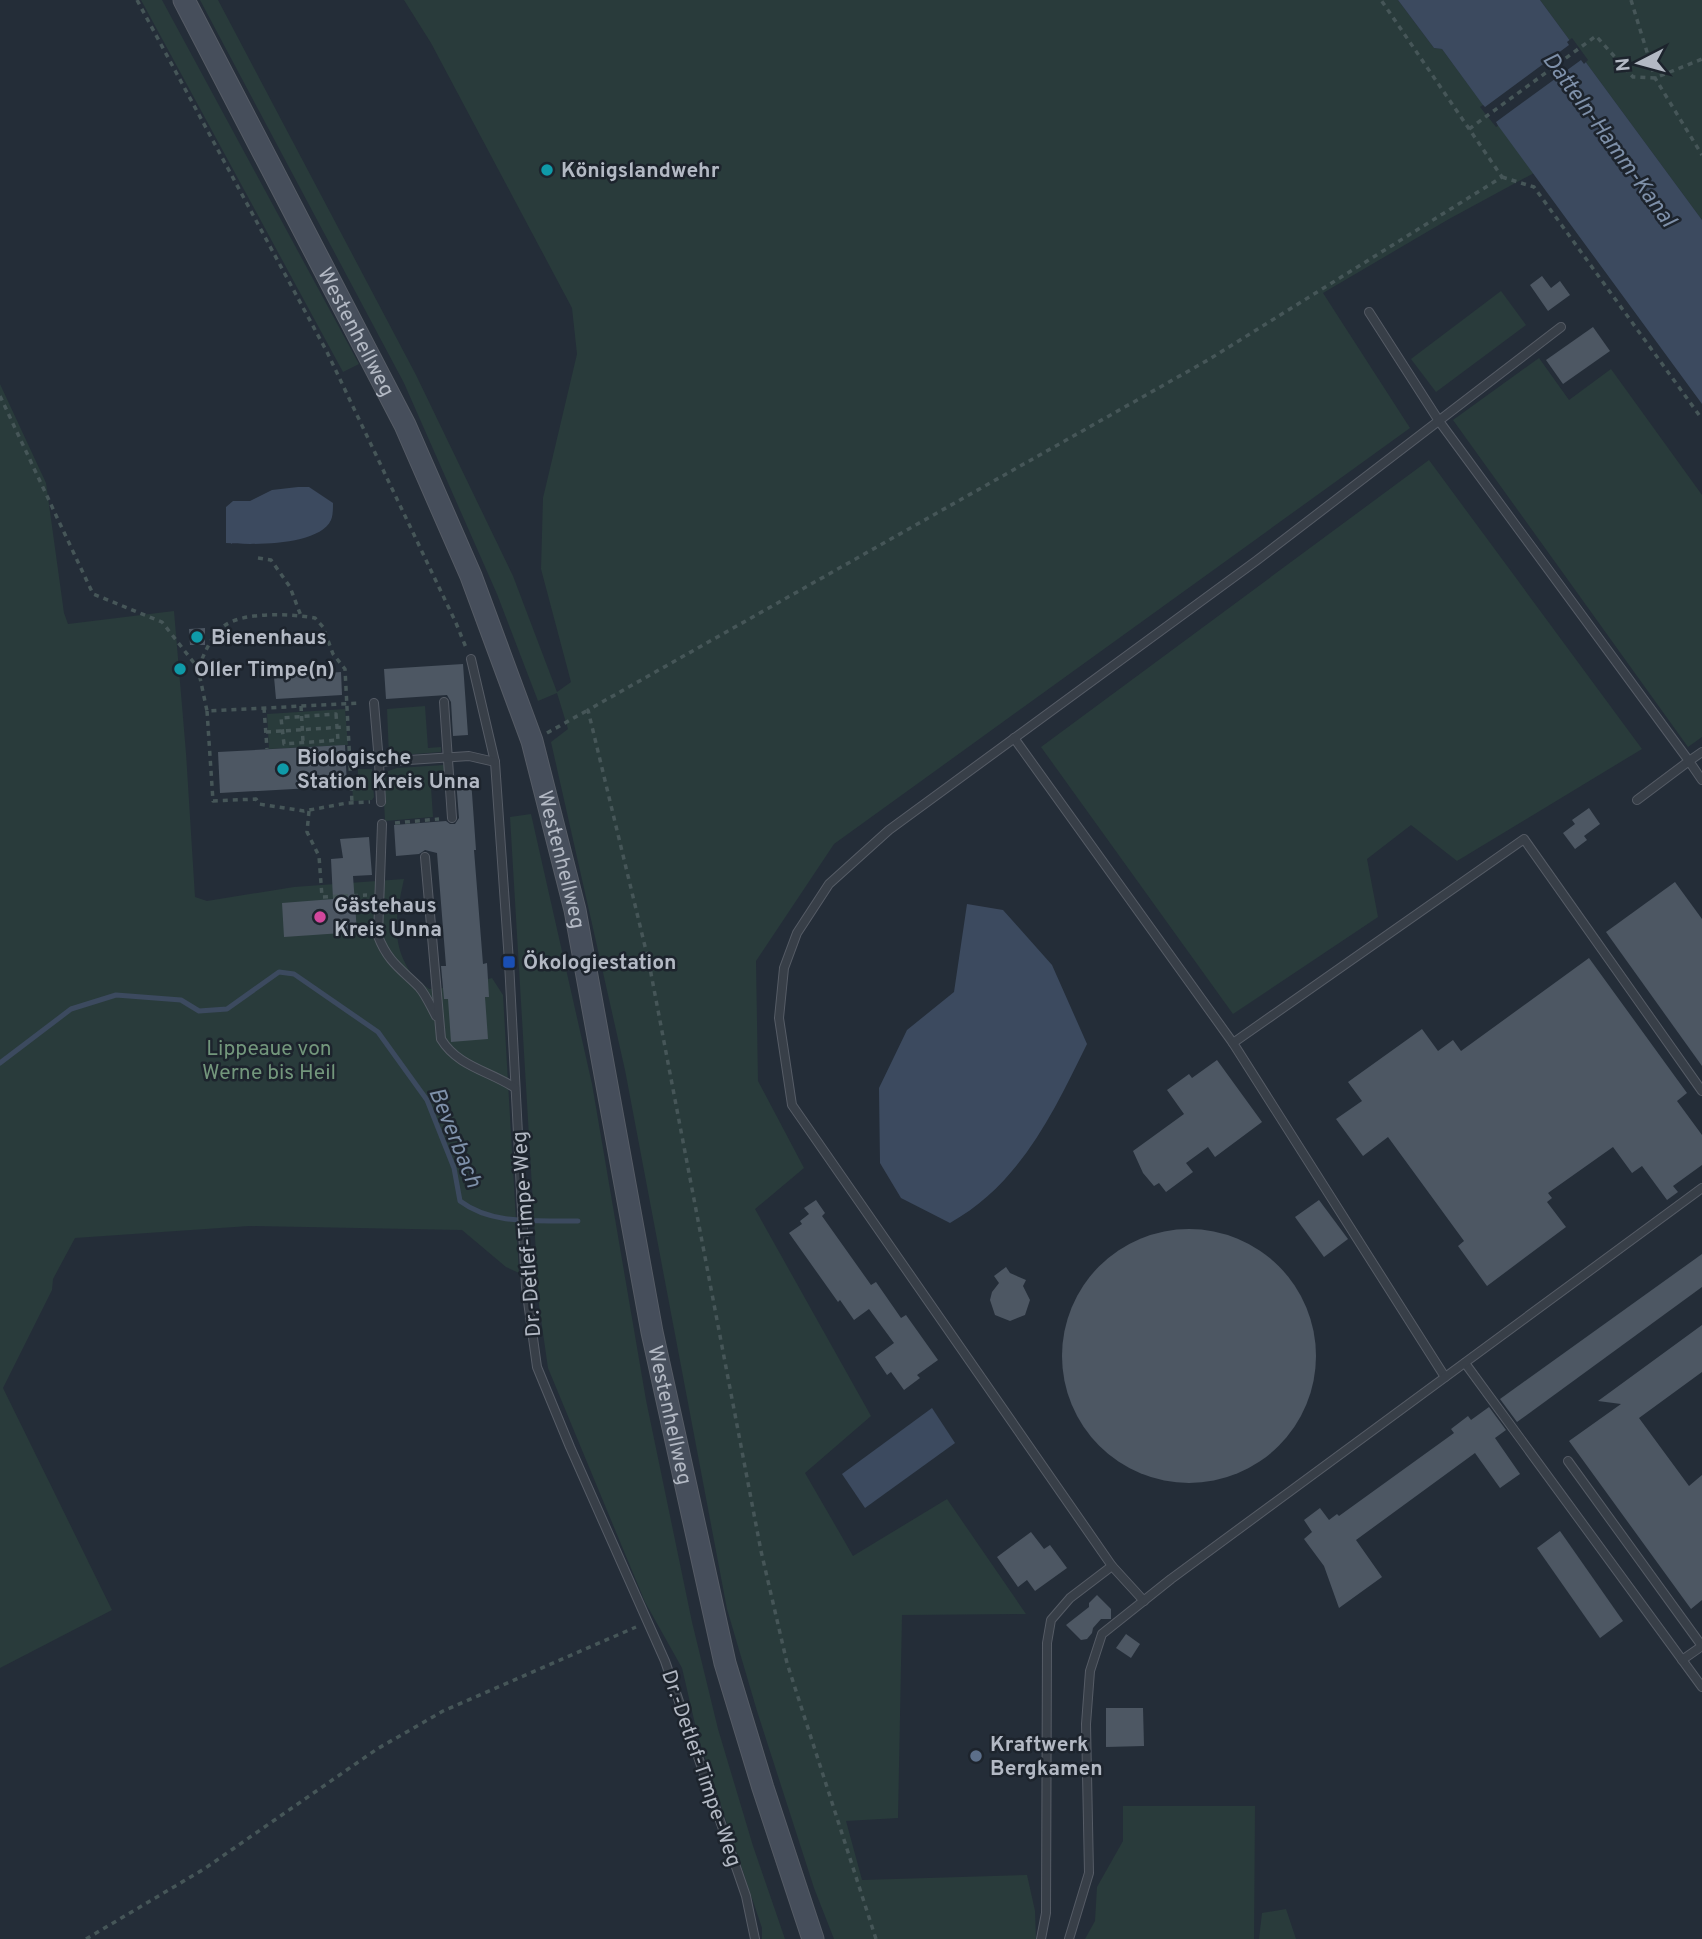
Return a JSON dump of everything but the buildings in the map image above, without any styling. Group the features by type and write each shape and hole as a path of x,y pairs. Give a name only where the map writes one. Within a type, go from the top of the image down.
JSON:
{"main road":[{"name":"Westenhellweg","path":"184,0 405,425 471,576 532,741 575,910 652,1332 725,1663 813,1939"}],"lane":[{"path":"1369,312 1439,421 1702,780"},
{"path":"1143,1601 1112,1566 792,1105 779,1018 784,968 797,933 829,884 889,830 1256,561 1561,327"},
{"name":"Dr.-Detlef-Timpe-Weg","path":"471,659 495,762 526,1287 537,1367 665,1661 741,1883 753,1922 755,1939"},
{"path":"444,702 452,818"},
{"path":"374,703 381,802"},
{"path":"1014,738 1233,1043 1445,1377"},
{"path":"1637,800 1702,751"},
{"path":"379,762 469,756 495,762"},
{"path":"382,824 378,936 385,954 398,970 421,989 439,1022"},
{"path":"1233,1043 1524,839 1702,1091"},
{"path":"425,857 441,1039 458,1058 515,1088"},
{"path":"1069,1939 1089,1873 1086,1724 1090,1671 1102,1633 1445,1377 1701,1192"},
{"path":"1465,1363 1702,1687"},
{"path":"1568,1461 1702,1646 1682,1660"},
{"path":"1041,1939 1046,1913 1046,1643 1051,1620 1070,1598 1112,1566"}],"path":[{"path":"137,0 327,352 471,659"},
{"path":"1381,0 1502,177 1534,187 1702,419"},
{"path":"1631,0 1655,78 1702,155"},
{"path":"1469,129 1596,36 1633,77 1655,78 1702,59"},
{"path":"532,741 1208,360 1502,177"},
{"path":"0,396 93,594 162,622 198,668 207,711 213,801 256,799 259,804 309,811 352,803 381,802"},
{"path":"258,558 271,560 290,587 301,616"},
{"path":"198,668 211,640 225,625 272,614 315,618 323,627 333,654 345,670 352,803"},
{"path":"207,711 374,703"},
{"path":"301,706 303,743"},
{"path":"264,708 267,749"},
{"path":"588,710 649,963 761,1551 784,1650 876,1939"},
{"path":"336,714 338,740 284,744 281,718 301,716 336,714"},
{"path":"265,732 344,727"},
{"path":"309,811 307,832 319,856 322,897 380,894"},
{"path":"382,824 452,818"},
{"path":"86,1939 204,1869 377,1749 443,1710 648,1622"}],"green space":[{"path":"141,0 162,0 359,364 343,372"},
{"path":"200,0 218,0 416,375 513,576 557,692 571,682 541,569 543,498 577,354 572,308 431,43 404,0 1398,0 1434,48 1442,49 1534,173 1323,293 1410,428 834,844 756,961 758,1081 804,1168 755,1209 871,1416 805,1473 853,1556 947,1499 1026,1614 902,1615 898,1818 846,1821 862,1880 1027,1875 1035,1911 1036,1939 834,1939 814,1888 727,1609 625,1070 551,742 568,729 557,693 538,701 497,594 404,383"},
{"path":"1540,0 1702,0 1702,220"},
{"path":"1501,291 1526,325 1436,392 1411,359"},
{"path":"1539,358 1569,400 1611,369 1702,495 1702,737 1688,747 1453,420"},
{"name":"Lippeaue von Werne bis Heil","path":"0,384 46,483 64,613 68,624 174,611 195,897 207,901 294,887 404,879 397,914 397,936 403,959 413,975 429,989 458,987 492,978 503,995 519,1273 506,1267 462,1230 249,1226 75,1238 3,1388 112,1610 0,1668"},
{"path":"1429,460 1642,749 1457,861 1411,825 1367,859 1378,917 1233,1014 1041,747"},
{"path":"425,706 428,748 441,747 441,752 389,756 387,709"},
{"path":"345,709 348,745 269,749 267,714"},
{"path":"444,765 444,771 430,772 433,817 385,821 383,782 388,771"},
{"path":"358,769 372,769 372,800 353,801 352,781 358,774"},
{"path":"531,814 592,1084 646,1400 692,1622 718,1729 753,1846 785,1939 762,1939 762,1928 698,1737 682,1668 645,1602 548,1368 539,1305 510,817"},
{"path":"1123,1806 1255,1806 1254,1939 1085,1939 1095,1921 1097,1887 1123,1841"},
{"path":"1286,1909 1296,1939 1259,1939 1262,1913"}],"water":[{"name":"Datteln-Hamm-Kanal","path":"1398,0 1540,0 1702,220 1702,404 1442,49 1434,48"},
{"path":"309,487 333,503 332,518 324,529 313,535 283,542 226,543 226,507 233,501 250,501 272,490"},
{"path":"967,904 1003,910 1052,965 1087,1044 1032,1145 996,1188 975,1207 950,1223 901,1198 880,1163 879,1088 907,1030 954,992"},
{"path":"932,1408 955,1443 865,1508 842,1474"}],"pier":[{"path":"1572,38 1588,60 1584,64 1581,60 1496,122 1496,127 1480,107 1485,107 1569,45 1567,42"}],"waterway":[{"name":"Beverbach","path":"0,1063 71,1009 116,995 181,1000 199,1011 227,1009 279,972 294,974 378,1032 427,1100 454,1168 460,1201 487,1215 502,1218 578,1221"}],"place":[{"name":"Königslandwehr","path":"547,170"},
{"name":"Bienenhaus","path":"197,637"},
{"name":"Oller Timpe(n)","path":"180,669"},
{"name":"Biologische Station Kreis Unna","path":"283,769"},
{"name":"Gästehaus Kreis Unna","path":"320,917"},
{"name":"Ökologiestation","path":"509,962"},
{"name":"Kraftwerk Bergkamen","path":"976,1756"}]}
